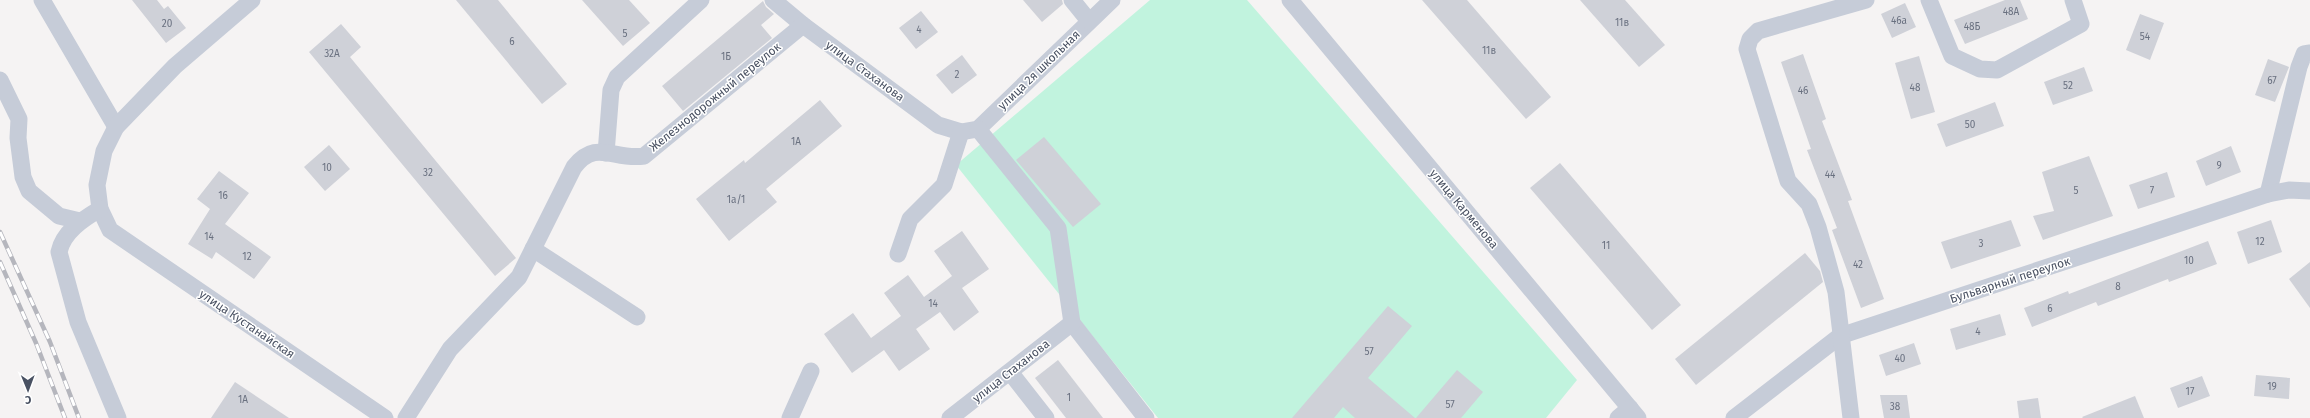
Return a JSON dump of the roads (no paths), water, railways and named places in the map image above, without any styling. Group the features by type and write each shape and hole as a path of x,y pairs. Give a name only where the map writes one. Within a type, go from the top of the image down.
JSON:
{"street":[{"path":"42,0 116,127"},
{"path":"118,418 78,322 59,252 61,242 80,221 100,209 97,185 104,151 116,127 175,66 252,0"},
{"path":"606,153 611,90 617,77 701,0"},
{"name":"улица Стаханова","path":"773,0 803,25 938,125 961,132"},
{"path":"1072,0 1089,21"},
{"name":"улица 2я школьная","path":"978,129 1112,0"},
{"name":"улица Карменова","path":"1290,0 1628,415"},
{"path":"1851,418 1840,336 1836,292 1818,227 1809,204 1788,181 1747,49 1750,39 1758,31 1866,0"},
{"path":"1929,0 1952,56 1980,69 1998,70 2081,24 2073,0"},
{"name":"Железнодорожный переулок","path":"406,418 450,349 519,277 574,167 582,155 591,152 633,158 644,156 803,25"},
{"path":"2268,194 2299,67 2304,54 2310,53"},
{"path":"0,80 19,119 18,138 23,177 28,191 59,216 80,221"},
{"path":"898,254 910,219 944,185 961,132 978,129 1058,228 1072,323 1146,418"},
{"name":"Бульварный переулок","path":"1734,418 1840,336 2268,194 2289,190 2310,191"},
{"name":"улица Кустанайская","path":"100,209 110,230 385,418"},
{"path":"533,249 637,316"},
{"name":"улица Стаханова","path":"950,418 1072,323"},
{"path":"790,418 811,371"},
{"path":"1010,372 1046,418"}],"railway":[{"path":"0,232 50,342 79,418"},
{"path":"0,262 36,343 65,418"}]}
